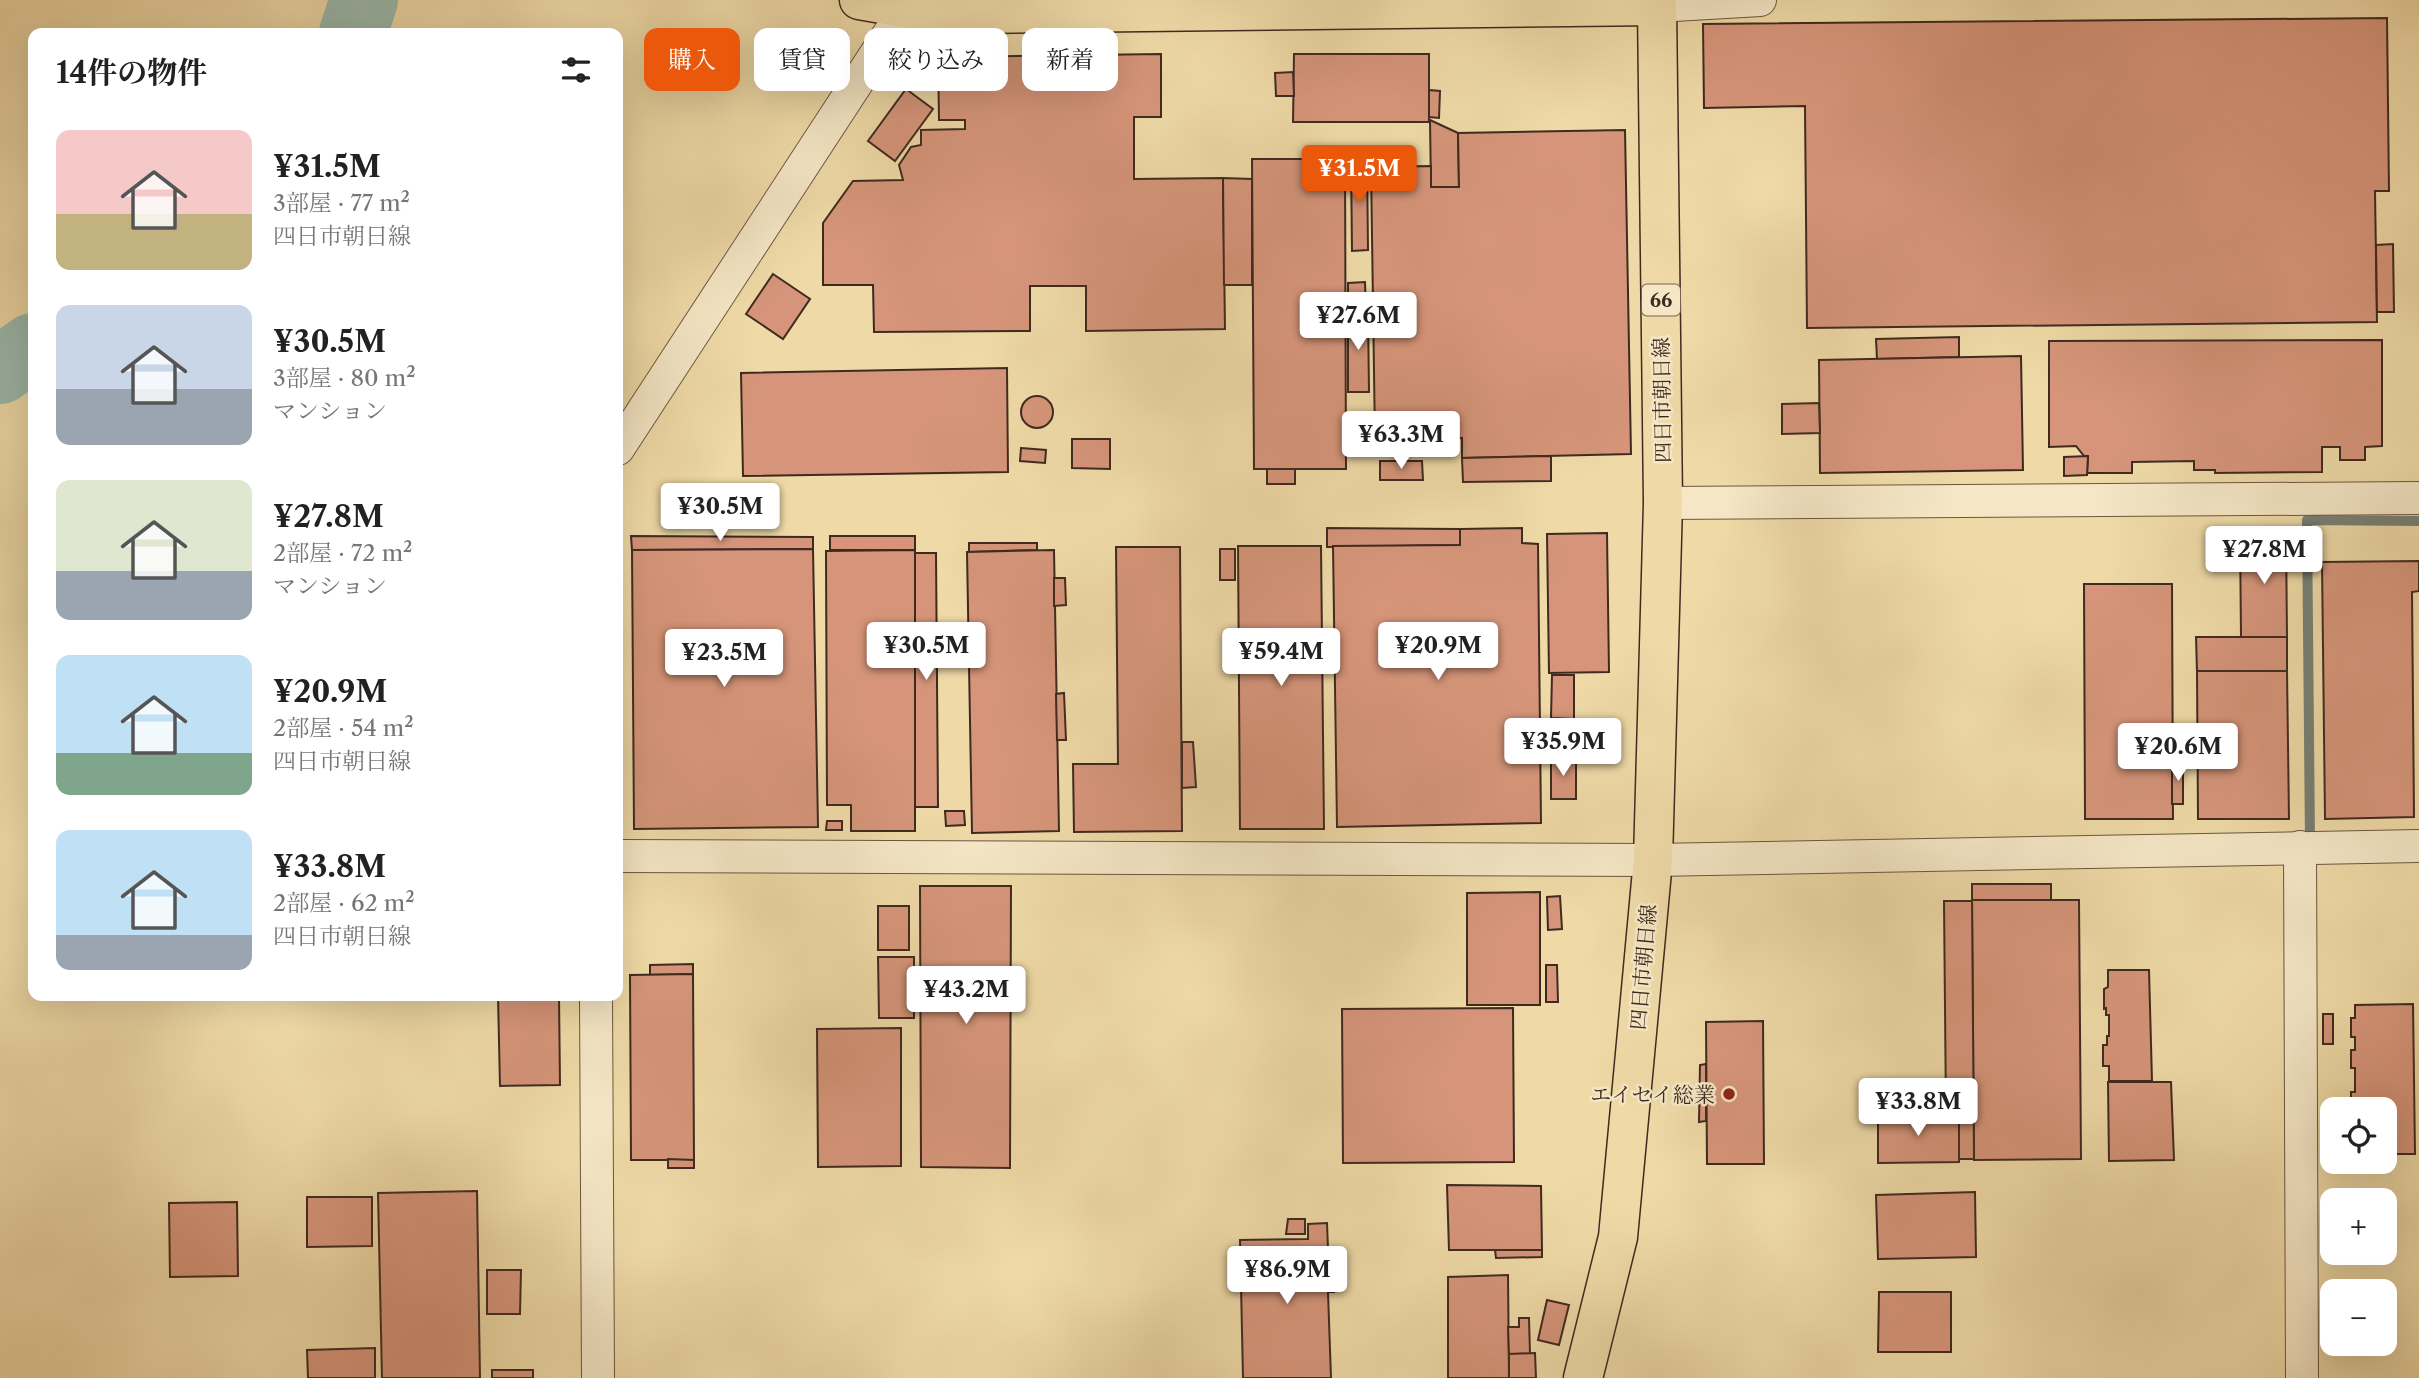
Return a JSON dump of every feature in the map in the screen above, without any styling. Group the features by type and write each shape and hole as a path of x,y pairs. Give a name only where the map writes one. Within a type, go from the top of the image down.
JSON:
{"main road":[{"path":"886,3 965,14 1657,6"},
{"name":"四日市朝日線","path":"1583,1378 1618,1237 1653,860 1663,503 1657,6"}],"street":[{"path":"1657,6 1760,0"},
{"path":"623,441 886,3"},
{"path":"1663,503 2419,498"},
{"path":"623,856 1653,860 2419,846"},
{"path":"2302,1378 2310,847"},
{"path":"596,1001 598,1378"}],"building":[{"path":"2387,18 2389,191 2375,191 2377,322 1807,328 1805,106 1704,108 1703,24"},
{"path":"1161,54 1161,117 1134,117 1134,179 1223,178 1225,329 1086,331 1086,286 1030,286 1030,331 874,332 873,285 823,285 823,223 853,181 903,180 899,165 911,147 921,145 921,130 965,129 965,120 939,120 939,91 1008,91 1008,56 1022,56 1022,91 1118,91 1118,55"},
{"path":"1294,54 1429,54 1429,122 1293,122"},
{"path":"1293,72 1294,96 1276,96 1275,73"},
{"path":"1429,90 1440,91 1439,118 1429,117"},
{"path":"905,91 909,91 933,109 895,161 868,141"},
{"path":"1430,120 1458,133 1459,187 1431,187"},
{"path":"1625,130 1631,454 1462,458 1462,438 1375,440 1371,167 1431,166 1431,187 1459,187 1458,133"},
{"path":"1252,159 1345,159 1346,469 1254,469"},
{"path":"1351,160 1367,160 1368,250 1352,251"},
{"path":"1223,178 1252,179 1252,285 1224,285"},
{"path":"2393,244 2394,312 2377,312 2376,245"},
{"path":"773,274 810,299 783,339 746,314"},
{"path":"1365,282 1366,312 1348,312 1348,283"},
{"path":"1348,312 1368,312 1369,392 1348,392"},
{"path":"1959,337 1959,357 1877,359 1876,339"},
{"path":"2382,340 2382,446 2365,447 2365,460 2340,460 2340,447 2322,447 2322,472 2215,473 2215,470 2194,470 2194,461 2132,462 2132,473 2087,473 2088,456 2084,456 2076,446 2049,447 2049,341"},
{"path":"2021,356 2023,470 1820,473 1819,360"},
{"path":"1007,368 1008,472 743,476 741,373"},
{"path":"1037,396 1048,401 1053,412 1048,423 1037,428 1026,423 1021,412 1026,401"},
{"path":"1819,403 1820,433 1782,434 1782,404"},
{"path":"1072,439 1110,439 1110,469 1072,468"},
{"path":"1021,448 1046,450 1045,463 1020,461"},
{"path":"1551,456 1551,481 1463,482 1462,458"},
{"path":"2088,456 2087,475 2064,476 2064,457"},
{"path":"1380,461 1422,461 1423,480 1380,480"},
{"path":"1267,469 1295,469 1295,484 1267,484"},
{"path":"1327,528 1460,529 1460,545 1327,547"},
{"path":"1522,528 1522,543 1538,544 1541,823 1337,827 1333,546 1460,545 1460,529"},
{"path":"1607,533 1609,672 1549,673 1547,534"},
{"path":"2240,535 2286,535 2287,637 2241,637"},
{"path":"631,536 813,537 813,549 632,550"},
{"path":"830,536 915,536 915,550 830,550"},
{"path":"969,543 1037,543 1037,550 969,552"},
{"path":"1238,546 1321,546 1324,829 1240,829"},
{"path":"1116,547 1180,547 1182,831 1074,832 1073,764 1118,764"},
{"path":"813,549 818,827 634,829 632,550"},
{"path":"1220,549 1235,549 1235,580 1220,580"},
{"path":"915,550 915,831 851,831 851,805 827,805 826,551"},
{"path":"1054,550 1059,831 972,833 967,552"},
{"path":"915,553 936,553 938,807 915,807"},
{"path":"2419,561 2419,591 2412,592 2414,817 2325,819 2322,562"},
{"path":"1054,578 1065,578 1066,605 1054,606"},
{"path":"2084,584 2172,584 2173,819 2085,819"},
{"path":"2196,637 2287,637 2287,671 2197,671"},
{"path":"2197,671 2287,671 2289,819 2198,819"},
{"path":"1552,675 1574,675 1574,719 1551,718"},
{"path":"1064,693 1066,740 1057,740 1056,694"},
{"path":"1182,742 1193,742 1196,787 1182,788"},
{"path":"1551,757 1576,757 1576,799 1551,799"},
{"path":"2172,761 2183,761 2183,804 2172,804"},
{"path":"945,811 964,811 965,825 946,826"},
{"path":"827,821 842,821 842,830 826,830"},
{"path":"1972,884 2051,884 2051,900 1972,900"},
{"path":"920,886 1011,886 1010,1168 921,1167"},
{"path":"1540,892 1540,1005 1467,1005 1467,893"},
{"path":"1560,896 1562,929 1548,930 1547,897"},
{"path":"1972,900 2079,900 2081,1159 1974,1160"},
{"path":"1944,901 1972,901 1974,1159 1959,1159 1959,1112 1946,1113"},
{"path":"878,906 909,906 909,950 878,950"},
{"path":"878,957 914,957 914,1018 879,1018"},
{"path":"693,964 693,974 650,975 650,965"},
{"path":"1546,965 1557,965 1558,1002 1546,1002"},
{"path":"2108,970 2149,970 2152,1081 2109,1081 2109,1066 2103,1066 2103,1045 2107,1045 2109,1036 2109,1015 2106,1015 2106,1008 2104,1009"},
{"path":"693,974 694,1160 631,1160 630,975"},
{"path":"498,1001 559,1001 560,1085 500,1086"},
{"path":"2413,1004 2415,1154 2397,1154 2397,1097 2351,1097 2351,1092 2355,1092 2355,1068 2351,1068 2351,1050 2355,1050 2355,1037 2351,1037 2351,1018 2355,1018 2355,1005"},
{"path":"1513,1008 1514,1162 1343,1163 1342,1009"},
{"path":"2323,1014 2333,1014 2333,1044 2323,1044"},
{"path":"1763,1021 1764,1164 1707,1164 1706,1022"},
{"path":"901,1028 901,1166 818,1167 817,1029"},
{"path":"1706,1064 1706,1121 1699,1122 1700,1065"},
{"path":"2108,1082 2171,1082 2174,1160 2109,1161"},
{"path":"1959,1112 1959,1162 1878,1163 1878,1113"},
{"path":"668,1159 694,1160 694,1168 668,1168"},
{"path":"1447,1185 1541,1186 1542,1250 1449,1250"},
{"path":"477,1191 480,1378 382,1378 378,1193"},
{"path":"1975,1192 1976,1257 1878,1259 1876,1195"},
{"path":"307,1197 372,1197 372,1246 307,1247"},
{"path":"237,1202 238,1276 170,1277 169,1203"},
{"path":"1288,1219 1305,1219 1305,1234 1286,1234"},
{"path":"1327,1223 1328,1249 1333,1248 1334,1292 1328,1292 1331,1378 1243,1378 1240,1240 1308,1239 1308,1224"},
{"path":"1495,1250 1542,1250 1542,1257 1496,1258"},
{"path":"487,1270 521,1270 520,1314 487,1314"},
{"path":"1508,1275 1509,1378 1448,1378 1448,1277"},
{"path":"1879,1292 1951,1292 1951,1352 1878,1352"},
{"path":"1547,1300 1569,1305 1559,1345 1538,1340"},
{"path":"1519,1318 1529,1318 1530,1354 1509,1354 1508,1327 1519,1327"},
{"path":"375,1348 375,1378 308,1378 307,1350"},
{"path":"1535,1353 1536,1378 1509,1378 1509,1354"},
{"path":"492,1370 533,1370 533,1378 492,1378"}],"waterway":[{"path":"355,28 364,0"},
{"path":"0,370 28,350"},
{"path":"2310,843 2307,520 2419,521"}],"place":[{"name":"エイセイ総業","path":"1729,1094"}]}
